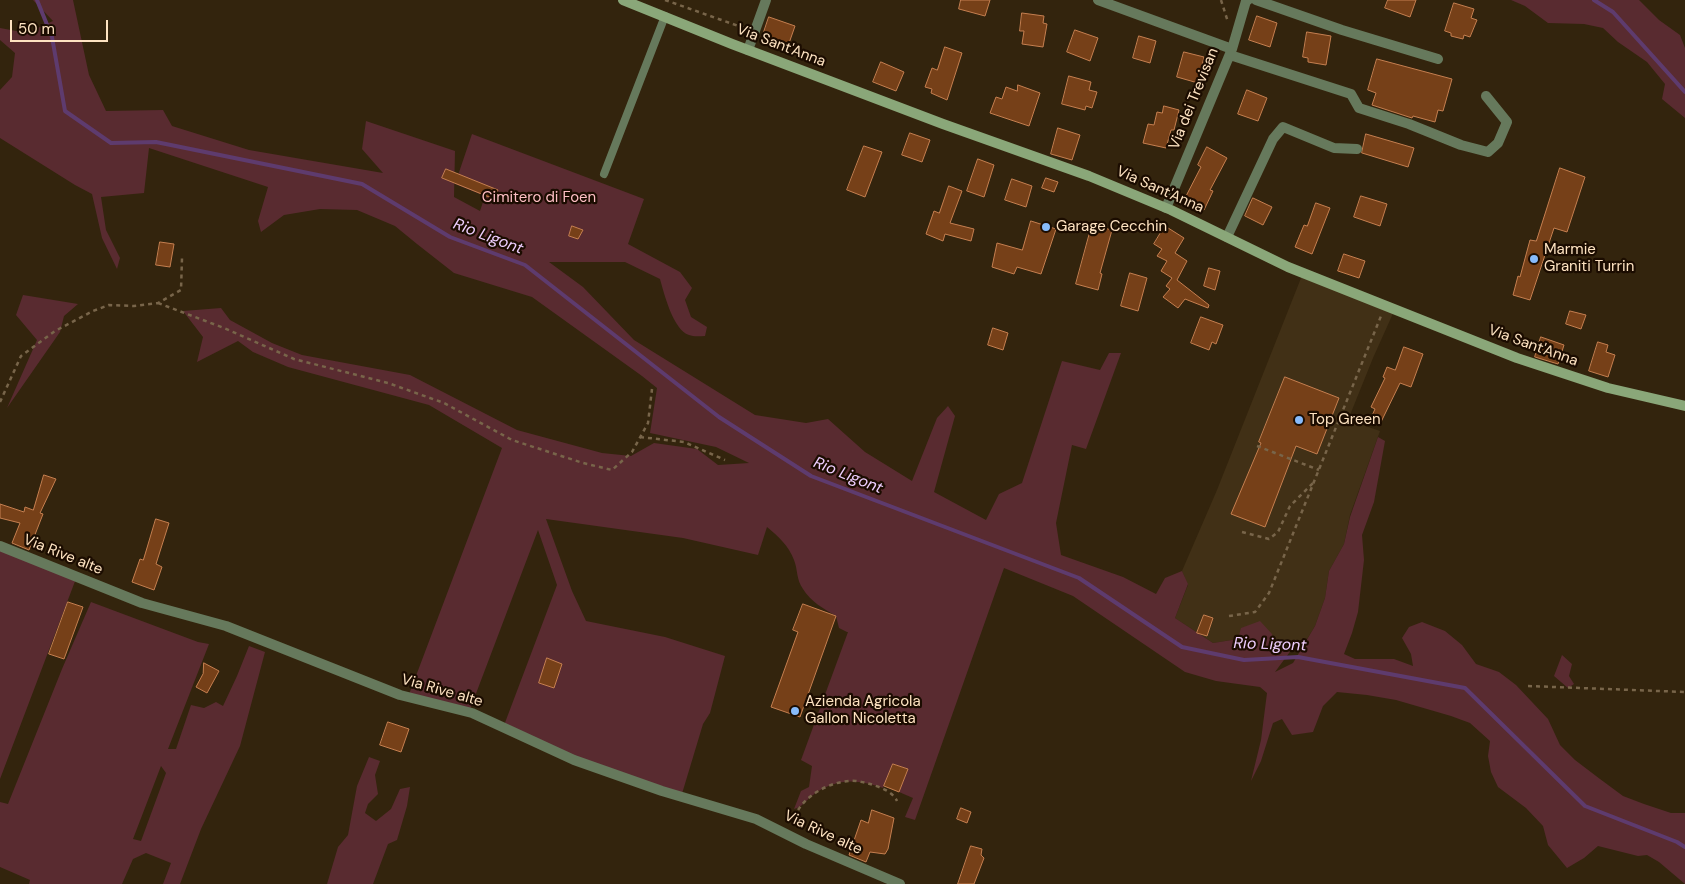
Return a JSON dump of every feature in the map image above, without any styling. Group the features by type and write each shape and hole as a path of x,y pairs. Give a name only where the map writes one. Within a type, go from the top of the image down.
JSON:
{"main road":[{"name":"Via Sant'Anna","path":"623,0 943,124 1089,176 1166,208 1288,267 1526,361 1608,388 1685,406"}],"street":[{"path":"748,50 766,0"},
{"name":"Via dei Trevisan","path":"1098,0 1232,48 1166,208"},
{"path":"1248,0 1246,1 1232,48 1351,94 1359,108 1488,152 1498,143 1507,122 1486,96"},
{"path":"1256,0 1342,30 1438,59"},
{"path":"1227,237 1273,139 1284,127 1334,148 1357,149"},
{"name":"Via Rive alte","path":"0,546 142,603 226,626 400,695 472,713 574,760 662,791 756,819 900,884"}],"lane":[{"path":"604,174 665,16"}],"path":[{"path":"664,0 755,32"},
{"path":"1221,0 1232,48"},
{"path":"0,402 21,356 55,331 93,311 109,305 134,306 158,303 181,290 182,258"},
{"path":"158,303 224,328 294,359 388,383 444,403 512,440 583,463 612,470 632,452 648,423 652,389"},
{"path":"1229,616 1255,612 1269,593 1386,306"},
{"path":"640,437 684,442 725,460"},
{"path":"1257,446 1319,470"},
{"path":"1242,532 1268,539 1278,532 1290,506 1315,481"},
{"path":"1528,686 1685,692"},
{"path":"793,837 793,822 799,808 813,795 828,786 854,780 883,788 896,797 897,801"}],"shaded area":[{"path":"1303,273 1395,309 1348,420 1380,431 1350,515 1344,544 1329,571 1325,598 1315,626 1301,649 1292,649 1274,643 1238,639 1213,643 1175,618 1188,585 1182,571 1217,490"}],"green space":[{"name":"Cimitero di Foen","path":"33,0 73,0 89,75 106,111 163,110 172,126 249,150 383,173 362,149 366,121 455,151 454,197 480,211 485,196 455,184 472,134 644,199 628,244 680,272 692,288 685,300 691,317 707,327 705,336 691,336 683,332 670,310 660,279 625,262 549,262 583,287 634,340 755,415 806,423 828,419 865,452 912,481 937,418 948,406 955,416 934,492 986,520 999,494 1022,483 1062,361 1100,370 1109,353 1121,353 1086,449 1072,445 1056,523 1061,555 1123,577 1156,594 1165,578 1182,571 1188,584 1175,618 1213,643 1238,639 1241,628 1260,621 1272,634 1274,643 1292,649 1275,672 1293,663 1315,626 1325,598 1329,571 1344,544 1350,517 1378,437 1385,441 1374,502 1362,535 1364,560 1358,612 1344,654 1355,659 1394,659 1413,666 1411,654 1402,638 1409,627 1422,622 1445,631 1462,645 1476,664 1499,672 1516,685 1548,719 1560,745 1575,760 1600,779 1623,796 1671,813 1685,813 1685,884 1659,862 1647,855 1638,856 1598,846 1584,858 1567,868 1548,845 1543,826 1526,808 1498,787 1491,772 1488,756 1490,741 1470,723 1396,700 1337,692 1323,706 1313,732 1292,735 1282,719 1273,723 1261,761 1251,781 1261,740 1267,693 1260,687 1216,681 1185,672 1073,596 1004,568 915,820 905,817 913,798 899,792 908,769 893,764 883,788 855,782 838,783 822,789 800,807 794,809 801,791 809,787 812,766 801,760 848,632 839,628 836,616 809,597 799,582 795,564 789,550 767,527 758,555 683,538 546,519 572,591 586,621 665,637 725,656 710,713 703,724 681,797 503,728 557,585 538,530 469,712 408,697 502,448 429,405 288,367 253,352 238,341 197,362 203,337 183,311 221,308 230,320 272,343 302,355 410,375 517,430 602,453 631,456 654,443 697,449 718,465 749,463 716,447 650,433 657,388 642,376 532,297 454,273 395,226 357,210 320,209 284,215 261,232 258,221 268,187 149,148 144,193 101,197 106,230 120,258 117,269 102,238 92,194 0,138 0,90 12,77 15,53 0,40 0,28 27,33 53,21"},
{"path":"1511,0 1639,0 1659,20 1680,35 1685,48 1685,118 1662,99 1665,84 1647,62 1618,42 1603,28 1584,24 1548,23 1525,6"},
{"path":"23,295 78,304 64,316 60,332 7,408 37,340 16,315"},
{"path":"0,546 77,576 0,779"},
{"path":"91,602 198,642 209,644 168,749 176,749 191,705 204,708 216,702 223,706 249,646 265,652 240,746 201,829 180,884 163,884 171,863 146,853 133,859 122,884 29,884 30,880 0,867 0,802 8,804","holes":["161,766 166,773 141,841 133,839"]},
{"path":"1562,655 1572,664 1569,676 1574,684 1568,688 1554,676"},
{"path":"369,757 380,761 375,775 378,794 368,804 365,813 376,821 391,809 400,789 410,787 407,806 397,840 388,844 373,884 327,884 338,847 348,835 357,786"}],"building":[{"path":"961,0 990,0 985,16 959,9"},
{"path":"1388,0 1416,0 1410,17 1385,8"},
{"path":"1454,3 1474,9 1471,18 1477,20 1470,37 1464,35 1463,39 1451,36 1451,33 1445,31"},
{"path":"1022,13 1044,16 1043,23 1047,24 1043,47 1022,44 1024,31 1020,31"},
{"path":"1257,16 1277,23 1270,47 1249,40"},
{"path":"769,17 795,26 787,49 772,44 773,41 762,38"},
{"path":"1075,30 1098,38 1090,61 1067,52"},
{"path":"1307,32 1331,36 1326,65 1308,62 1308,58 1303,57"},
{"path":"1139,36 1156,41 1150,63 1133,58"},
{"path":"945,47 962,53 947,100 931,93 932,89 925,87 932,68 937,70"},
{"path":"1184,52 1204,57 1198,83 1177,77"},
{"path":"1377,59 1452,79 1443,111 1438,110 1435,122 1413,116 1412,118 1372,105 1376,93 1368,90"},
{"path":"881,62 904,72 896,91 873,82"},
{"path":"1069,76 1091,82 1089,90 1097,92 1092,108 1086,106 1085,110 1062,104"},
{"path":"1018,85 1040,93 1029,126 990,113 996,97 1002,99 1006,87 1017,91"},
{"path":"1247,90 1267,98 1258,121 1238,114"},
{"path":"1164,106 1179,110 1174,130 1171,130 1166,148 1143,143 1148,124 1154,125 1157,112 1162,113"},
{"path":"1058,128 1080,135 1072,160 1051,154"},
{"path":"910,133 930,140 922,162 902,155"},
{"path":"1366,134 1414,148 1408,167 1362,153"},
{"path":"864,146 882,152 865,197 847,190"},
{"path":"1207,147 1227,158 1210,190 1213,191 1204,210 1184,200 1201,167 1198,165"},
{"path":"978,159 994,165 984,197 967,191"},
{"path":"1560,168 1585,177 1567,232 1554,228 1530,300 1513,295 1530,240 1536,241"},
{"path":"446,169 498,190 494,199 442,178"},
{"path":"1046,178 1058,182 1054,192 1042,188"},
{"path":"1012,179 1032,186 1026,207 1005,200"},
{"path":"949,186 962,191 950,223 974,229 971,241 945,234 943,241 926,234 934,211 939,213"},
{"path":"1361,196 1387,204 1380,226 1354,217"},
{"path":"1253,198 1272,207 1263,225 1245,216"},
{"path":"1316,203 1330,208 1312,254 1295,247 1304,225 1307,226"},
{"path":"1031,221 1056,229 1041,274 1017,267 1014,274 992,267 997,243 1022,250"},
{"path":"1092,225 1112,230 1100,273 1102,274 1098,290 1076,284"},
{"path":"572,226 583,230 578,239 569,236"},
{"path":"1165,226 1184,238 1175,253 1187,261 1177,280 1209,305 1208,308 1185,299 1178,308 1163,297 1170,289 1166,286 1172,278 1161,271 1167,261 1157,256 1162,249 1154,244"},
{"path":"160,242 174,244 170,267 156,265"},
{"path":"1344,254 1365,261 1359,278 1338,271"},
{"path":"1209,268 1220,271 1215,290 1204,286"},
{"path":"1130,273 1147,278 1138,311 1121,306"},
{"path":"1570,311 1586,315 1581,329 1566,324"},
{"path":"1201,317 1223,325 1216,344 1212,342 1209,350 1191,343"},
{"path":"993,328 1008,333 1003,350 988,345"},
{"path":"1541,337 1564,345 1558,364 1535,357"},
{"path":"1598,342 1608,345 1606,352 1615,355 1608,377 1589,371"},
{"path":"1404,347 1423,354 1411,387 1400,383 1381,422 1371,418 1375,409 1371,407 1385,378 1383,377 1387,367 1395,370"},
{"path":"1285,377 1339,398 1317,454 1296,446 1265,527 1231,514 1261,443 1259,442"},
{"path":"44,475 56,479 40,513 43,514 29,550 12,543 20,523 0,518 0,504 24,512 25,507 33,510"},
{"path":"156,519 169,523 156,564 162,567 154,590 132,582 140,559 143,560"},
{"path":"68,602 83,607 64,659 49,654"},
{"path":"803,604 836,616 800,717 771,707 798,632 793,630"},
{"path":"1204,615 1213,618 1207,636 1197,633"},
{"path":"547,658 562,664 554,688 539,683"},
{"path":"204,663 219,671 207,693 196,687 203,674"},
{"path":"388,722 409,729 401,752 380,745"},
{"path":"893,764 908,769 899,792 884,786"},
{"path":"961,808 971,812 967,823 957,819"},
{"path":"872,810 894,818 888,849 885,854 870,852 866,862 849,855 861,820 868,823"},
{"path":"971,846 982,849 981,855 984,858 974,884 958,884"}],"waterway":[{"name":"Rio Ligont","path":"37,0 52,37 65,111 111,143 156,142 362,184 450,237 525,265 719,417 811,476 1079,578 1182,647 1244,660 1298,657 1465,688 1585,806 1677,842 1685,847"},
{"path":"1594,0 1613,12 1685,92"}],"place":[{"name":"Garage Cecchin","path":"1046,227"},
{"name":"Marmie Graniti Turrin","path":"1534,259"},
{"name":"Top Green","path":"1299,420"},
{"name":"Azienda Agricola Gallon Nicoletta","path":"795,711"}]}
